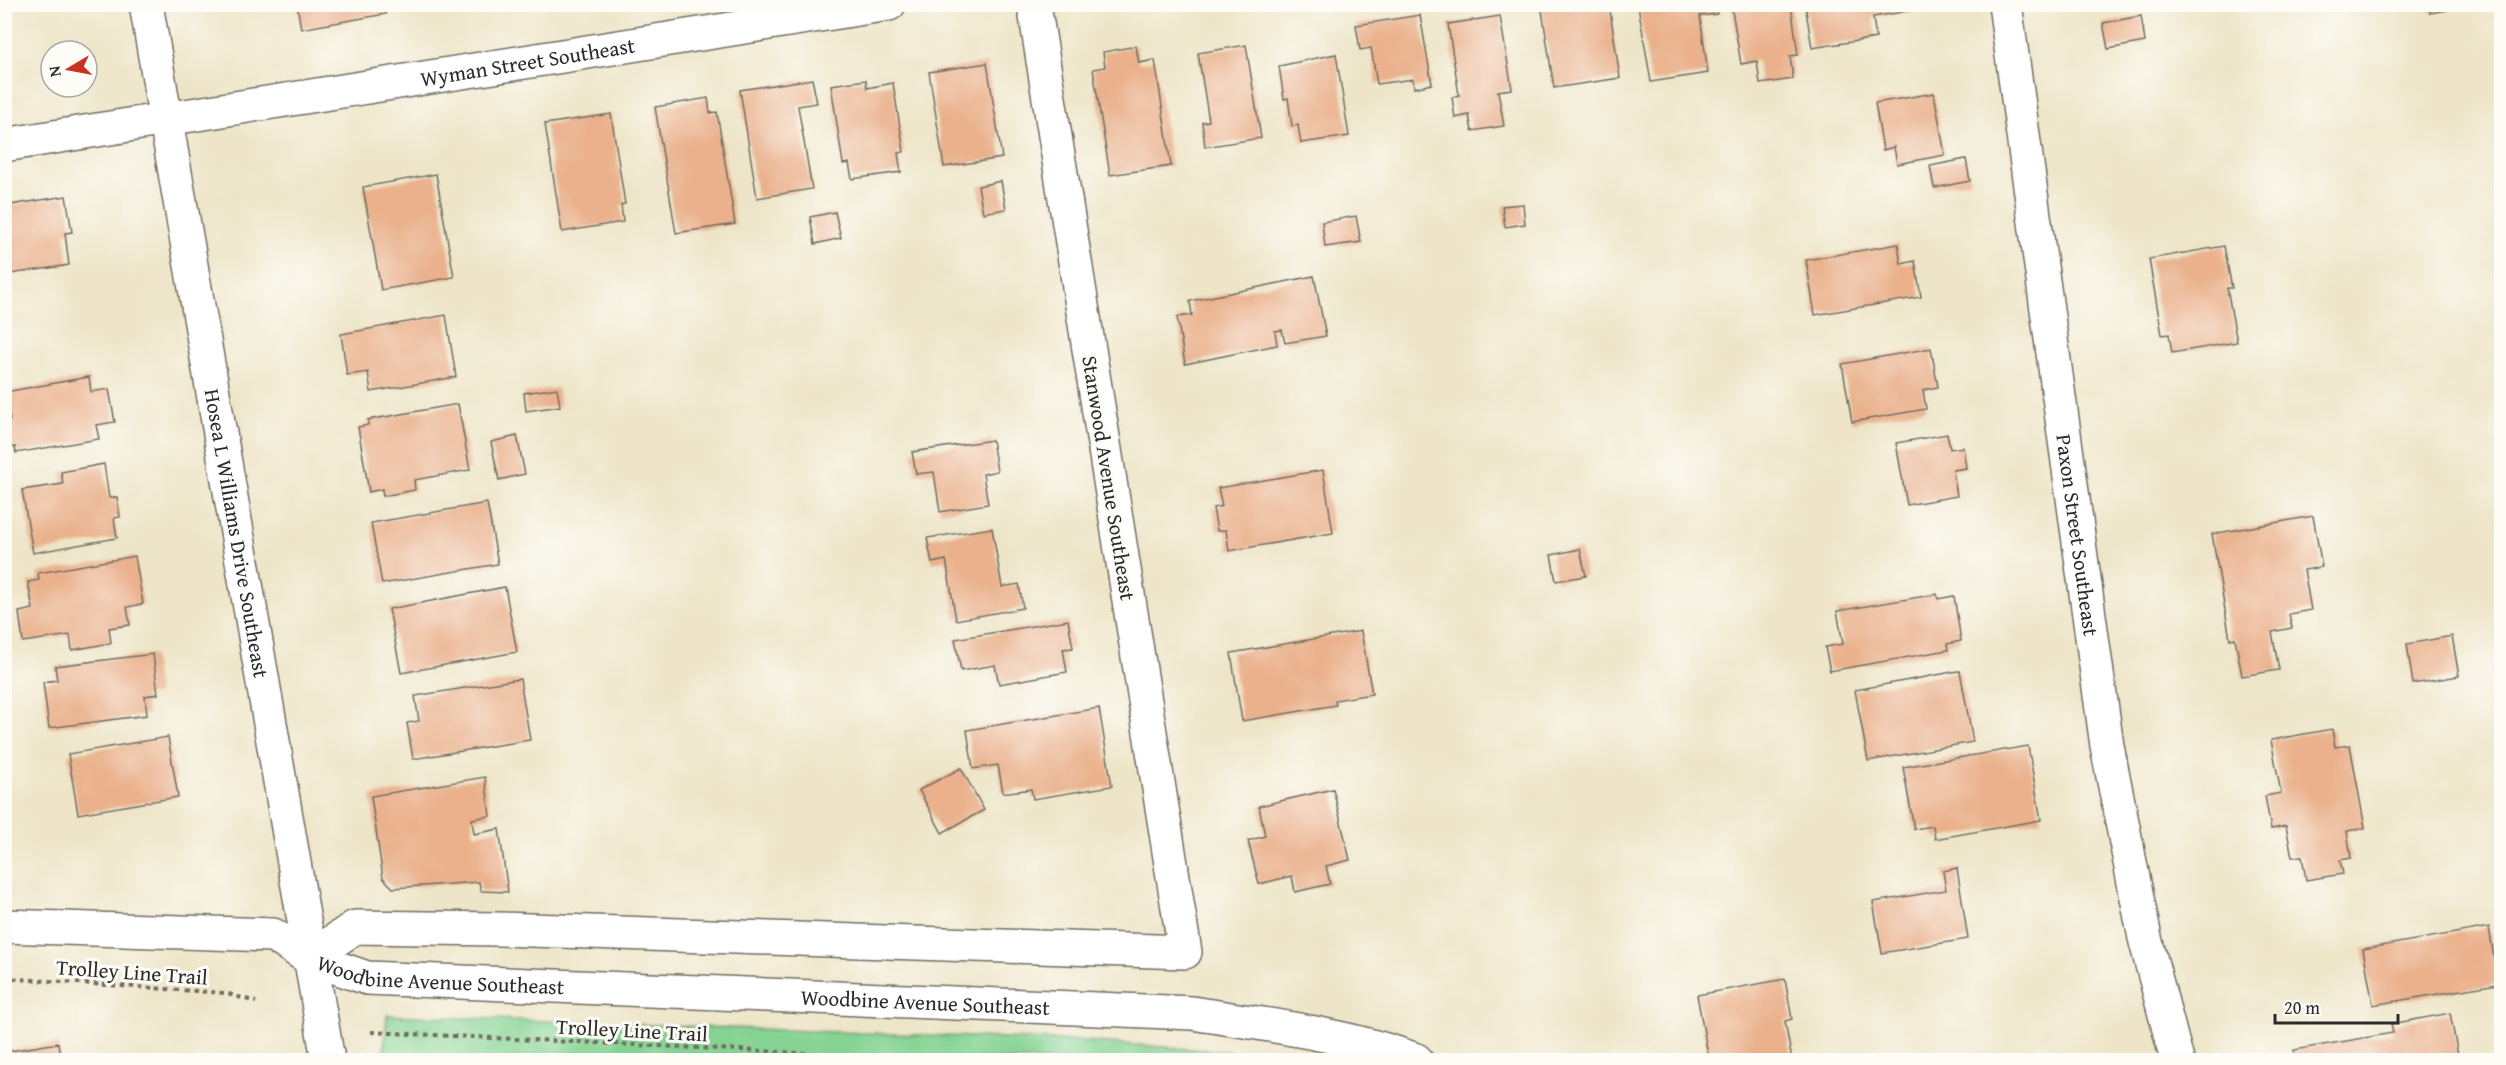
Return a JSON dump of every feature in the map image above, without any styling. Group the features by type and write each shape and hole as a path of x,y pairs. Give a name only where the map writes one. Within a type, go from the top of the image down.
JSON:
{"street":[{"name":"Hosea L Williams Drive Southeast","path":"146,4 328,1060"},
{"name":"Wyman Street Southeast","path":"4,145 889,4"},
{"name":"Stanwood Avenue Southeast","path":"1034,4 1185,952"},
{"name":"Paxon Street Southeast","path":"2005,4 2106,735 2145,938 2177,1060"},
{"path":"4,926 273,935 309,958"},
{"name":"Woodbine Avenue Southeast","path":"309,958 355,927 499,929 1185,952"},
{"name":"Woodbine Avenue Southeast","path":"309,958 367,978 1192,1013 1270,1025 1395,1053 1416,1060"}],"path":[{"name":"Trolley Line Trail","path":"4,978 225,993 256,1002"},
{"name":"Trolley Line Trail","path":"371,1032 800,1053 891,1060"}],"green space":[{"path":"387,1015 1082,1041 1231,1052 1272,1060 387,1060 384,1050"}],"building":[{"path":"297,4 384,4 386,14 301,29"},
{"path":"1541,4 1609,4 1620,78 1554,88"},
{"path":"1731,4 1791,4 1798,55 1790,56 1793,79 1760,84 1757,61 1741,64"},
{"path":"1805,4 1914,4 1915,10 1873,17 1876,38 1812,48"},
{"path":"2429,4 2448,4 2449,10 2430,13"},
{"path":"1638,5 1715,5 1717,14 1700,16 1708,73 1651,82"},
{"path":"1420,15 1432,84 1414,88 1413,79 1377,84 1371,48 1360,50 1356,25"},
{"path":"1500,16 1512,89 1498,91 1504,126 1472,131 1469,115 1455,118 1452,97 1459,95 1448,24"},
{"path":"2141,16 2145,42 2108,49 2103,23"},
{"path":"1246,45 1261,138 1205,147 1202,122 1209,121 1198,53"},
{"path":"1136,46 1139,63 1155,60 1171,166 1110,175 1093,69 1105,67 1103,52"},
{"path":"1336,54 1349,136 1301,143 1298,125 1292,126 1288,98 1284,99 1279,66"},
{"path":"987,63 1002,158 944,167 929,72"},
{"path":"812,79 817,103 798,106 812,189 757,198 740,90"},
{"path":"866,80 867,88 893,83 904,152 898,153 901,172 852,179 849,163 843,164 831,85"},
{"path":"1934,93 1945,155 1897,164 1894,147 1883,150 1875,103"},
{"path":"708,98 710,113 717,112 735,224 676,233 655,107"},
{"path":"611,114 625,204 621,205 623,222 562,232 545,124"},
{"path":"1966,159 1970,181 1934,188 1930,166"},
{"path":"436,174 454,277 381,290 363,187"},
{"path":"1001,181 1006,209 983,213 978,186"},
{"path":"66,196 72,232 65,233 69,265 4,275 4,206"},
{"path":"1523,204 1525,224 1505,227 1502,206"},
{"path":"835,212 841,238 815,244 810,217"},
{"path":"1356,216 1361,242 1325,247 1322,222"},
{"path":"1898,244 1901,264 1915,261 1921,297 1815,315 1806,260"},
{"path":"2224,246 2232,288 2227,288 2237,342 2172,353 2169,334 2162,335 2149,259"},
{"path":"1314,276 1326,336 1285,343 1282,330 1275,331 1277,345 1185,364 1177,317 1192,315 1190,301"},
{"path":"446,315 456,377 371,392 368,372 347,375 341,334"},
{"path":"1931,348 1938,387 1923,390 1926,409 1852,422 1842,364"},
{"path":"89,377 91,392 109,389 115,422 96,425 99,439 16,453 15,447 5,449 4,421 10,420 5,392"},
{"path":"557,388 560,406 526,411 524,393"},
{"path":"458,404 470,470 414,480 415,490 383,496 382,489 369,492 358,427 368,425 368,420"},
{"path":"1947,434 1950,449 1963,447 1966,468 1953,470 1957,496 1907,505 1896,443"},
{"path":"517,436 525,474 499,480 491,442"},
{"path":"992,440 997,471 983,474 988,504 940,512 934,472 916,474 912,452"},
{"path":"104,464 109,498 117,497 120,517 114,518 117,538 33,553 22,490 63,484 61,472"},
{"path":"1323,470 1333,533 1229,551 1226,530 1217,531 1213,508 1222,506 1218,488"},
{"path":"487,503 498,564 382,584 371,523"},
{"path":"2313,516 2322,567 2304,570 2311,610 2289,614 2292,628 2272,632 2279,670 2242,676 2235,638 2230,639 2212,534"},
{"path":"992,528 1002,587 1019,584 1023,608 956,620 946,560 932,563 927,538"},
{"path":"1580,549 1586,576 1556,581 1551,555"},
{"path":"135,556 143,604 127,607 130,625 109,628 111,643 72,650 70,635 23,642 19,612 33,609 28,582 39,580 38,573"},
{"path":"505,587 517,652 401,673 389,609"},
{"path":"1937,594 1938,599 1954,596 1961,641 1947,644 1948,650 1830,671 1825,647 1843,644 1837,611"},
{"path":"1068,620 1073,648 1063,649 1067,672 999,684 995,665 961,671 955,639"},
{"path":"1361,631 1372,694 1335,700 1336,705 1242,721 1231,653"},
{"path":"2452,636 2459,676 2413,684 2407,644"},
{"path":"153,654 158,694 145,696 147,715 49,728 43,682 57,680 55,666"},
{"path":"1960,671 1973,742 1868,761 1855,690"},
{"path":"520,679 530,740 413,759 407,723 419,721 415,696"},
{"path":"1099,708 1112,786 1033,799 1031,789 1003,793 998,765 973,769 967,730"},
{"path":"2332,729 2335,747 2350,745 2365,828 2347,831 2351,858 2340,860 2343,874 2306,880 2302,856 2292,857 2286,826 2271,829 2265,796 2281,793 2271,740"},
{"path":"168,737 178,797 78,814 68,754"},
{"path":"2028,746 2041,820 1935,839 1933,826 1914,829 1903,767"},
{"path":"961,768 984,810 942,833 919,790"},
{"path":"485,777 490,816 472,819 474,834 499,829 508,892 481,891 479,882 393,888 383,878 371,796"},
{"path":"1333,789 1350,860 1326,866 1330,884 1295,892 1292,876 1259,884 1248,841 1265,836 1259,806"},
{"path":"1957,868 1968,939 1882,953 1873,902 1946,890 1943,871"},
{"path":"2489,927 2498,984 2373,1005 2363,949"},
{"path":"1785,979 1792,1019 1785,1021 1792,1060 1709,1060 1697,995"},
{"path":"2450,1013 2459,1060 2296,1060 2294,1050 2393,1033 2391,1024"},
{"path":"58,1043 61,1060 4,1060 4,1052"}]}
